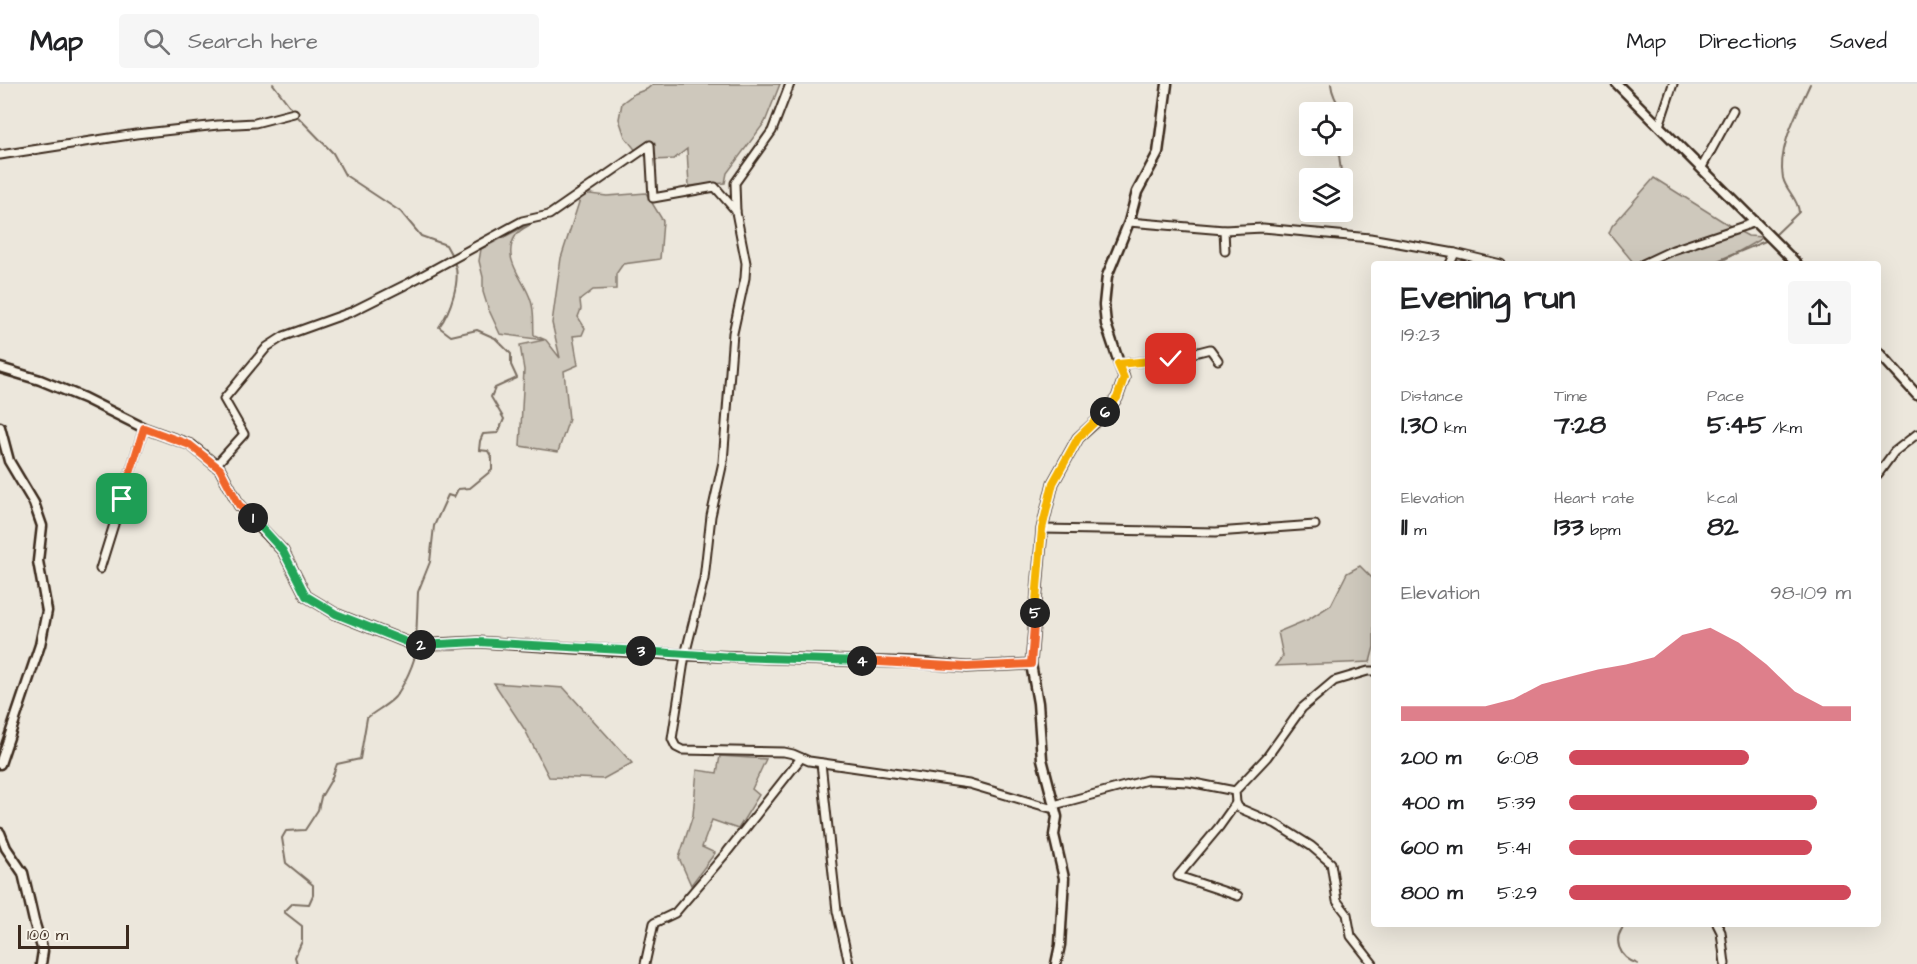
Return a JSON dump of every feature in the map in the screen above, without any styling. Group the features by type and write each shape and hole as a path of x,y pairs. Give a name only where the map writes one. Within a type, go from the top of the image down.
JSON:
{"street":[{"path":"790,84 772,131 735,183 736,212 746,263 745,278 733,333 723,462 711,516 704,579 685,655 672,739 676,747 682,750 793,754 821,763 969,784 1050,808 1147,780 1189,782 1235,791 1267,757 1302,708 1334,681 1371,671"},
{"path":"1056,964 1060,945 1064,878 1054,834 1057,817 1042,759 1038,703 1031,664 1042,529 1053,483 1078,438 1101,417 1117,398 1124,378 1106,324 1104,305 1107,276 1129,222 1137,192 1158,153 1167,84"},
{"path":"1617,84 1794,261"},
{"path":"1659,126 1673,84"},
{"path":"1702,168 1732,110"},
{"path":"0,155 136,134 255,123 294,113"},
{"path":"216,465 244,434 224,399 267,347 284,336 360,308 522,221 549,215 650,145 653,198 715,187 736,212"},
{"path":"1129,222 1224,230 1263,228 1370,238 1488,261"},
{"path":"1649,261 1673,250 1756,222"},
{"path":"1224,230 1225,251"},
{"path":"1451,261 1455,253"},
{"path":"1118,364 1171,359 1210,349 1218,360"},
{"path":"1881,355 1917,395"},
{"path":"0,368 40,380 84,398 144,428 190,445 220,469 239,505 283,551 306,596 336,614 414,645 478,642 685,655 920,663 967,667 1031,664"},
{"path":"0,428 9,461 34,503 42,526 38,561 47,611 40,645 0,764"},
{"path":"100,569 144,428"},
{"path":"1881,470 1894,452 1917,434"},
{"path":"1042,529 1216,532 1315,525"},
{"path":"645,964 654,923 675,913 727,852 801,758"},
{"path":"821,763 837,911 849,964"},
{"path":"1235,791 1239,808 1276,824 1311,846 1331,863 1337,901 1347,914 1351,936 1373,964"},
{"path":"1236,802 1219,827 1178,876 1238,896"},
{"path":"0,833 6,848 23,873 43,951 41,964"},
{"path":"1719,927 1725,964"}],"shaded area":[{"path":"653,84 780,84 765,122 727,173 725,183 689,186 687,149 674,159 653,160 637,152 625,137 619,119 622,103"},
{"path":"1654,178 1748,236 1764,237 1722,261 1632,261 1609,233 1612,226"},
{"path":"582,193 607,196 646,193 663,221 660,259 623,264 616,274 616,289 593,290 580,300 581,309 578,317 585,328 582,335 573,336 578,365 564,371 569,419 558,452 520,446 524,370 520,345 544,340 500,334 483,292 483,277 479,261 481,249 539,219 516,235 512,244 512,261 532,305 534,335 546,340 560,358 552,323 561,258"},
{"path":"1360,566 1371,577 1370,662 1275,666 1283,656 1278,632 1309,619 1331,605 1347,573"},
{"path":"494,683 564,688 632,763 603,779 549,777 525,730"},
{"path":"720,756 766,759 752,789 759,795 738,829 712,820 702,847 715,853 691,885 679,858 693,815 697,770 717,773"}],"waterway":[{"path":"273,84 298,117 333,153 345,175 401,212 421,236 446,245 452,256"},
{"path":"1331,84 1337,102"},
{"path":"1773,237 1799,212 1783,178 1783,154 1790,130 1810,84"},
{"path":"1339,156 1341,168"},
{"path":"1717,261 1768,240"},
{"path":"416,642 418,592 430,562 434,526 448,495 454,497 458,489 470,488 492,470 492,458 488,451 479,450 483,434 498,433 504,419 491,397 495,388 517,378 511,365 511,354 495,338 477,330 451,336 439,327 454,295 457,277 454,262"},
{"path":"297,964 295,957 302,941 302,926 284,912 293,903 309,904 313,895 313,885 286,863 282,838 286,831 305,830 318,810 321,797 337,764 360,759 367,718 389,703 398,693 411,667 416,648"},
{"path":"1624,927 1619,936 1619,947 1626,957 1638,964"}],"route":[{"path":"122,499 144,428 190,445 220,469 239,505 283,551 306,596 336,614 414,645 478,642 685,655 920,663 967,667 1031,664 1042,529 1053,483 1078,438 1101,417 1117,398 1124,378 1118,364 1171,359"}]}
